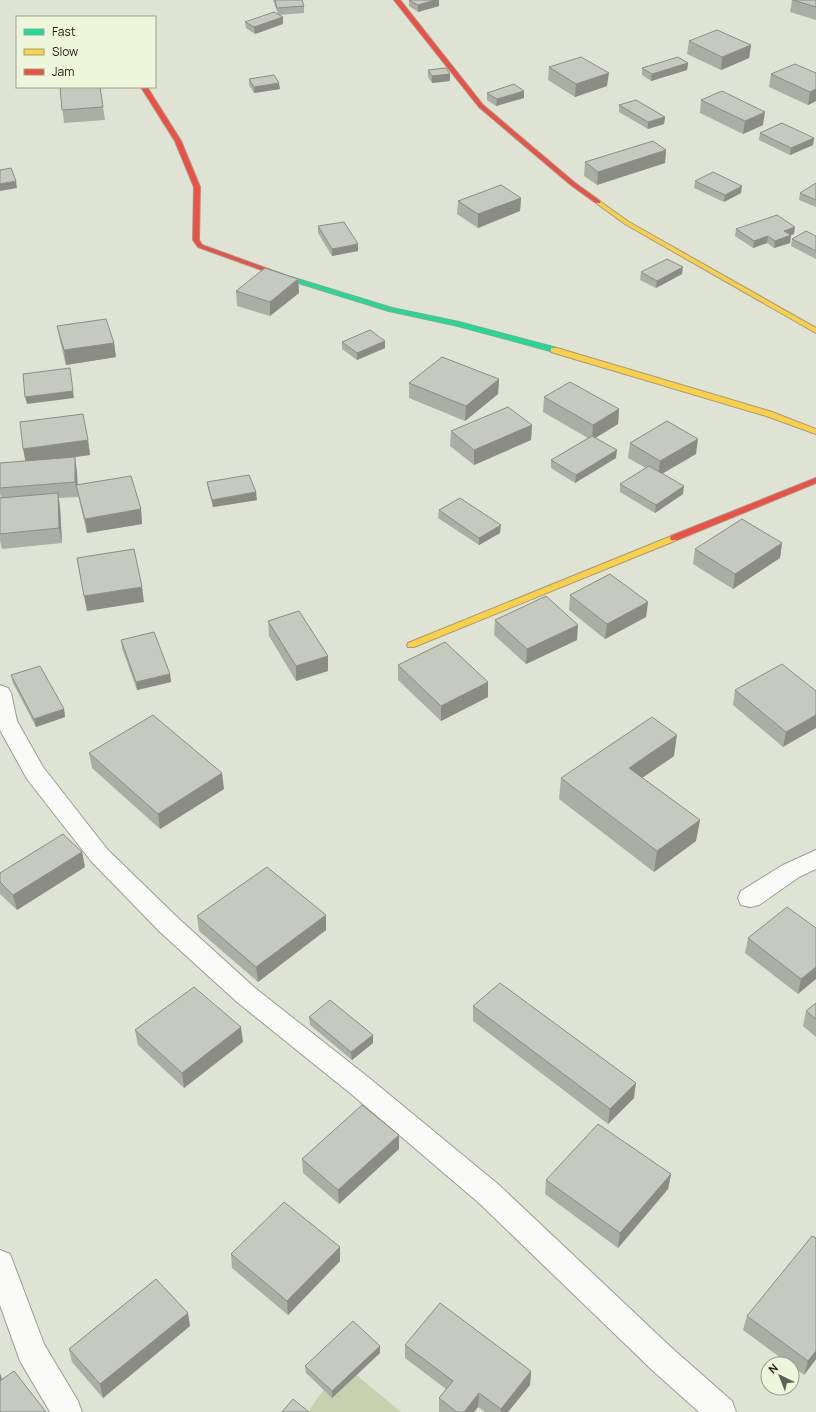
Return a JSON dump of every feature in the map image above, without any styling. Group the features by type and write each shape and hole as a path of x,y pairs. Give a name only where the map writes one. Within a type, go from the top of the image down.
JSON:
{"street":[{"path":"396,0 481,106 573,184 627,223 816,331"},
{"path":"145,88 178,141 197,187 196,240 200,246 206,250 281,276 391,310 459,324 582,358 769,414 816,432"},
{"path":"411,645 816,480"}],"lane":[{"path":"0,693 6,721 35,773 99,855 169,925 246,995 359,1085 489,1194 663,1360 721,1412"},
{"path":"750,898 791,871 816,859"},
{"path":"0,1263 31,1351 67,1412"}],"green space":[{"path":"342,1363 401,1412 308,1412"}],"building":[{"path":"275,0 302,0 304,6 277,8"},
{"path":"409,0 435,0 418,5"},
{"path":"793,0 816,0 816,7"},
{"path":"274,12 283,17 254,27 245,22"},
{"path":"717,30 751,45 722,57 689,41"},
{"path":"581,57 609,73 576,84 549,67"},
{"path":"678,57 688,63 652,74 642,68"},
{"path":"795,64 816,73 816,89 810,92 771,74"},
{"path":"446,68 450,74 432,76 428,70"},
{"path":"274,75 279,83 254,87 249,79"},
{"path":"514,84 524,91 497,99 487,93"},
{"path":"60,88 100,88 103,107 62,110"},
{"path":"722,91 765,112 745,121 701,100"},
{"path":"636,100 665,117 648,122 619,105"},
{"path":"782,123 814,138 791,148 760,133"},
{"path":"653,141 666,150 598,172 585,162"},
{"path":"11,168 16,181 0,184 0,170"},
{"path":"713,172 742,186 725,195 695,181"},
{"path":"816,183 816,200 800,193"},
{"path":"501,185 521,198 478,214 458,201"},
{"path":"777,215 795,227 784,231 791,235 775,241 768,236 754,241 736,229"},
{"path":"344,222 358,244 332,249 318,226"},
{"path":"806,231 816,236 816,251 792,239"},
{"path":"667,259 683,267 657,281 641,272"},
{"path":"265,268 298,279 270,302 236,291"},
{"path":"106,319 114,343 64,350 57,326"},
{"path":"370,330 385,341 357,353 342,342"},
{"path":"442,357 499,379 466,406 409,383"},
{"path":"70,368 73,391 25,397 23,374"},
{"path":"570,382 619,409 593,425 544,397"},
{"path":"508,407 532,425 474,450 451,431"},
{"path":"83,414 88,440 23,449 20,422"},
{"path":"667,421 698,439 660,461 630,443"},
{"path":"592,436 617,450 576,475 551,460"},
{"path":"75,457 75,482 0,488 0,463"},
{"path":"649,466 684,486 656,505 620,484"},
{"path":"249,475 256,492 212,500 207,482"},
{"path":"131,476 141,509 85,519 76,485"},
{"path":"58,493 59,528 0,534 0,498"},
{"path":"460,498 501,525 479,538 439,510"},
{"path":"742,519 782,543 735,574 695,549"},
{"path":"134,549 142,587 84,596 77,558"},
{"path":"610,574 648,602 607,624 570,595"},
{"path":"546,596 578,625 527,649 495,620"},
{"path":"299,611 328,656 296,666 268,621"},
{"path":"154,632 170,674 136,682 121,640"},
{"path":"445,642 488,682 441,706 398,665"},
{"path":"782,664 816,691 816,715 786,732 735,690"},
{"path":"40,666 64,709 34,719 11,675"},
{"path":"153,715 222,773 158,814 89,753"},
{"path":"652,717 677,735 629,768 700,820 657,851 561,778"},
{"path":"63,834 82,852 13,895 0,882 0,873"},
{"path":"267,867 326,915 256,967 197,916"},
{"path":"787,907 816,928 816,967 801,979 748,938"},
{"path":"500,983 636,1083 610,1109 473,1006"},
{"path":"194,987 241,1027 182,1073 135,1030"},
{"path":"330,1000 373,1035 351,1052 309,1017"},
{"path":"816,1003 816,1019 806,1011"},
{"path":"362,1105 399,1135 338,1190 302,1159"},
{"path":"598,1124 671,1174 620,1233 546,1180"},
{"path":"284,1202 340,1247 287,1301 231,1254"},
{"path":"812,1236 816,1238 816,1351 808,1361 747,1316"},
{"path":"156,1279 188,1313 100,1384 69,1349"},
{"path":"440,1303 531,1371 501,1409 479,1393 464,1412 457,1412 439,1398 453,1381 405,1345"},
{"path":"353,1321 380,1346 332,1391 305,1366"},
{"path":"14,1371 46,1412 0,1412 0,1381"},
{"path":"293,1399 309,1412 282,1412"}],"traffic: fast":[{"path":"291,279 391,310 459,324 554,350"}],"traffic: slow":[{"path":"598,202 627,223 816,331"},
{"path":"554,350 769,414 816,432"},
{"path":"411,645 674,538"}],"traffic: jam":[{"path":"397,0 481,106 573,184 598,202"},
{"path":"145,88 178,141 197,187 196,240 200,246 291,279"},
{"path":"674,538 816,480"}]}
